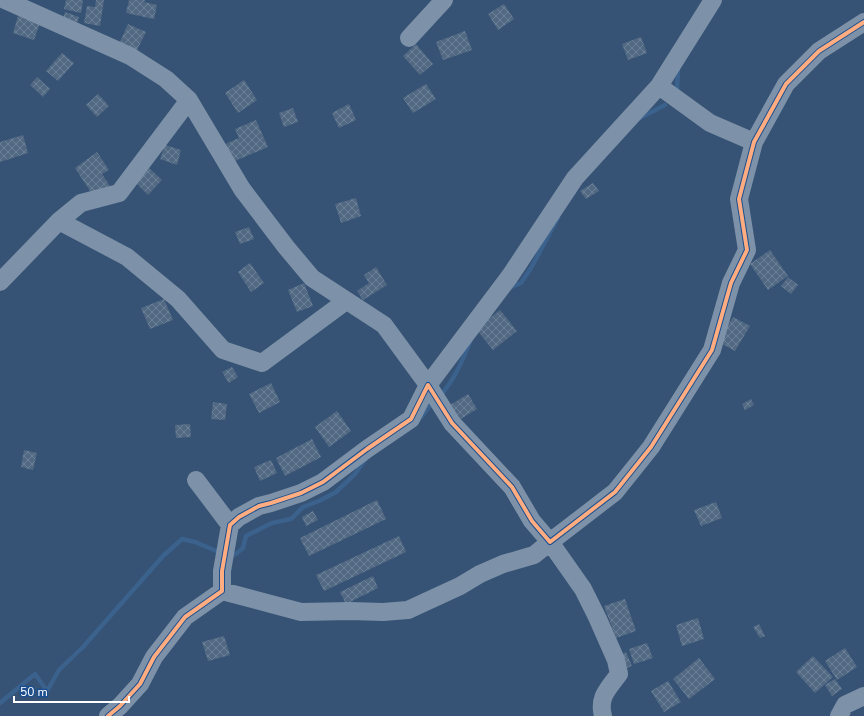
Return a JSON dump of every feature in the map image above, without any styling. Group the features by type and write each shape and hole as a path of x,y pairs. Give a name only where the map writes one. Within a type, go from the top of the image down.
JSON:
{"street":[{"path":"5,0 130,56 166,79 189,100 242,189 286,247 312,278 384,325 428,385 452,423 512,487 532,521 550,542 583,589 616,660 618,674 602,698 601,709 603,716"},
{"path":"409,38 444,0"},
{"path":"222,591 222,571 230,525 239,517 259,506 301,493 323,482 367,449 411,419 428,385 510,276 575,178 659,86 713,0"},
{"path":"108,716 120,706 140,684 154,657 185,617 222,591 301,612 383,612 408,610 460,586 480,574 503,564 534,555 615,492 651,446 712,350 731,283 747,250 739,199 754,142 786,84 819,51 864,22"},
{"path":"659,86 710,123 754,142"},
{"path":"0,282 59,221 80,203 119,193 189,100"},
{"path":"59,221 127,257 178,299 223,350 262,363 346,301"},
{"path":"196,480 230,525"},
{"path":"839,716 845,705 864,696"}],"building":[{"path":"66,0 83,0 81,13 64,9"},
{"path":"96,0 104,0 100,26 84,23 87,6 95,7"},
{"path":"129,0 145,0 144,2 157,5 154,19 126,13"},
{"path":"504,4 514,19 498,30 488,14"},
{"path":"65,12 79,17 76,26 62,22"},
{"path":"18,16 40,23 34,40 13,33"},
{"path":"128,24 146,32 137,50 120,42"},
{"path":"465,31 472,50 443,60 436,42"},
{"path":"641,37 647,53 628,60 622,44"},
{"path":"416,44 433,64 420,75 403,56"},
{"path":"62,53 74,63 58,81 46,71"},
{"path":"37,77 50,89 43,97 30,85"},
{"path":"244,80 257,100 238,113 225,93"},
{"path":"426,84 436,99 413,113 403,98"},
{"path":"98,94 109,106 97,117 86,105"},
{"path":"349,104 356,120 339,128 332,113"},
{"path":"293,108 298,122 284,127 279,113"},
{"path":"256,120 268,147 230,163 223,145 239,138 235,129"},
{"path":"23,135 28,153 0,162 0,142"},
{"path":"165,145 181,150 177,165 160,159"},
{"path":"97,152 109,170 102,174 110,186 94,197 75,168"},
{"path":"149,168 162,180 148,195 136,183"},
{"path":"593,183 599,191 586,199 580,191"},
{"path":"356,198 361,216 341,223 335,204"},
{"path":"249,227 254,239 240,244 235,232"},
{"path":"770,250 788,276 768,290 750,264"},
{"path":"250,263 264,283 251,292 238,272"},
{"path":"376,267 387,285 363,300 357,291 369,283 364,275"},
{"path":"788,277 798,285 791,294 781,286"},
{"path":"304,283 313,306 297,312 288,290"},
{"path":"164,299 173,320 150,329 141,308"},
{"path":"500,310 517,331 493,350 476,329"},
{"path":"733,317 750,326 735,351 718,342"},
{"path":"232,367 238,377 229,383 222,372"},
{"path":"271,383 280,402 259,413 249,394"},
{"path":"468,394 477,409 459,420 450,405"},
{"path":"751,399 754,405 745,410 742,404"},
{"path":"213,402 227,404 225,420 211,419"},
{"path":"337,411 351,431 329,447 315,427"},
{"path":"190,424 191,437 176,438 175,425"},
{"path":"312,439 321,457 285,476 276,458"},
{"path":"24,450 37,453 33,470 21,467"},
{"path":"271,460 277,473 260,481 254,467"},
{"path":"377,500 386,519 309,556 300,538"},
{"path":"716,502 722,518 701,526 694,510"},
{"path":"313,511 318,520 306,526 302,517"},
{"path":"399,536 406,552 324,591 316,575"},
{"path":"373,576 378,588 346,604 340,592"},
{"path":"625,599 636,631 616,638 604,606"},
{"path":"698,618 704,639 682,646 676,625"},
{"path":"759,624 765,636 760,638 753,627"},
{"path":"224,636 230,655 208,661 202,642"},
{"path":"647,643 653,658 634,664 629,649"},
{"path":"845,648 857,667 837,680 825,661"},
{"path":"626,652 632,666 627,668 622,654"},
{"path":"813,656 833,677 815,693 796,672"},
{"path":"699,658 715,679 689,699 673,679"},
{"path":"835,679 842,689 832,696 825,685"},
{"path":"668,681 681,702 664,712 651,691"}],"waterway":[{"path":"678,68 678,92"},
{"path":"640,118 665,105"},
{"path":"509,288 521,283 531,268 558,218"},
{"path":"440,396 457,370 470,342"},
{"path":"421,417 434,401"},
{"path":"231,555 236,554 243,548 246,536 272,523 291,519 303,507 336,492 355,474 365,460"},
{"path":"0,703 35,674 47,691 59,670 83,647 163,556 182,539 195,542 221,553"}],"cycle path":[{"path":"108,716 120,706 140,684 154,657 185,617 222,591 222,571 230,525 239,517 259,506 301,493 323,482 367,449 411,419 428,385 452,423 512,487 532,521 550,542 615,492 651,447 712,350 731,283 747,250 739,199 754,142 786,84 819,51 864,22"}]}
